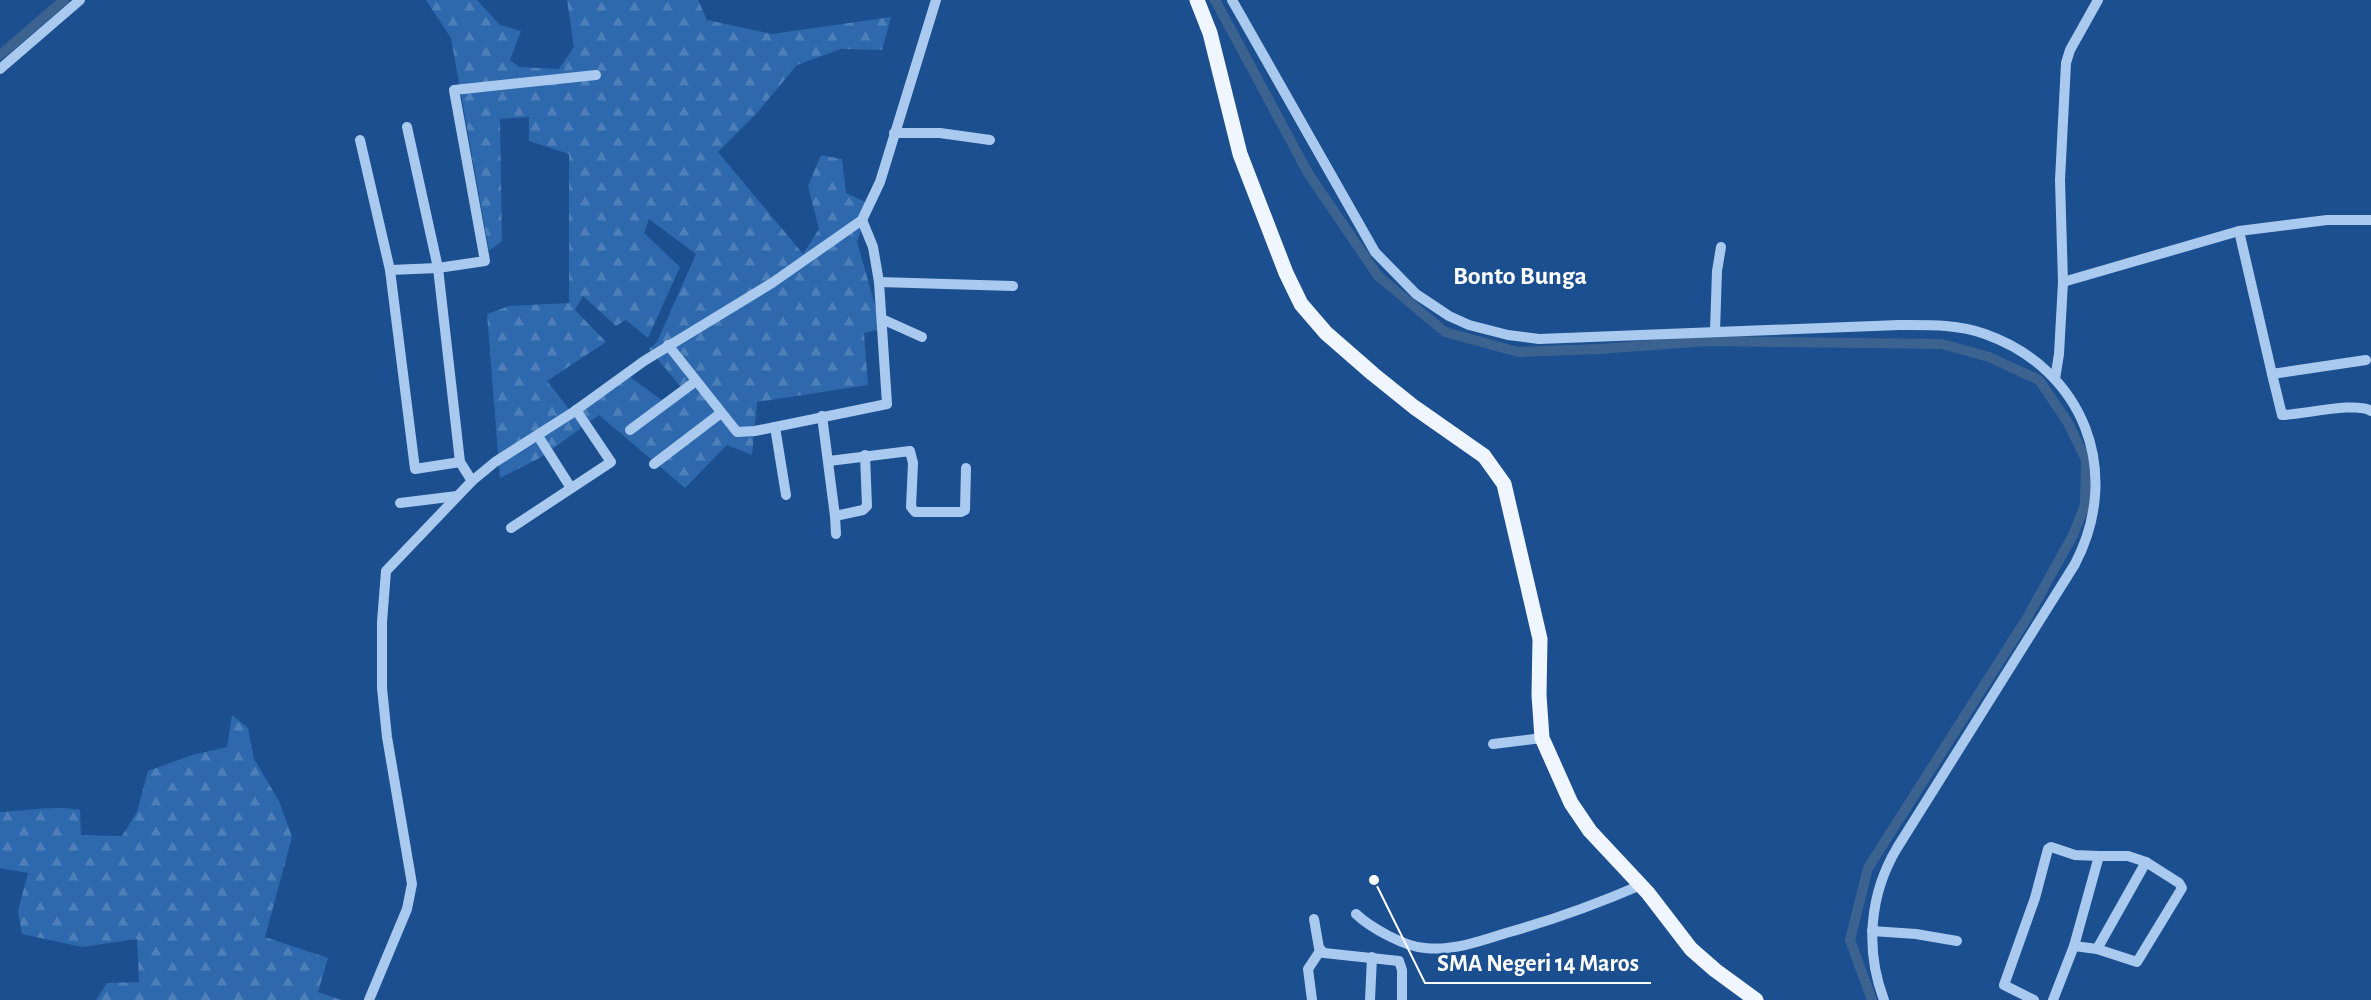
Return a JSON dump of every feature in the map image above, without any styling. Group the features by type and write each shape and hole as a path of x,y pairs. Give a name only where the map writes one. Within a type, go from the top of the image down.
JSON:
{"main road":[{"path":"1197,0 1210,33 1240,154 1273,243 1301,304 1326,333 1382,381 1414,407 1484,456 1504,484 1540,639 1539,695 1542,738 1563,787 1580,818 1641,885 1699,957 1756,1000"}],"street":[{"path":"0,69 80,0"},
{"path":"369,1000 407,909 412,884 387,737 382,688 384,578 389,567 472,481 501,458 538,436 668,345 772,282 862,220 880,182 936,0"},
{"path":"1232,0 1372,249 1405,283 1431,305 1460,322 1522,338 1549,339 1899,325 1952,326 1983,333 2027,356 2055,379 2082,416 2090,440 2096,480 2087,537 2074,564 1891,858 1878,891 1872,931 1876,975 1884,1000"},
{"path":"2055,379 2060,347 2063,282 2060,180 2066,63 2070,50 2098,0"},
{"path":"390,270 438,268 485,261 454,90 596,75"},
{"path":"407,127 438,268 460,462 472,481"},
{"path":"894,134 940,133 990,140"},
{"path":"360,140 390,270 415,468 460,462"},
{"path":"668,345 737,432 775,427 887,404 879,282 873,247 862,220"},
{"path":"2063,282 2239,231 2327,220 2371,220"},
{"path":"2239,231 2282,415 2347,408 2371,411"},
{"path":"1714,331 1716,277 1721,247"},
{"path":"879,282 1013,286"},
{"path":"882,319 922,337"},
{"path":"2272,374 2366,360"},
{"path":"630,430 696,381"},
{"path":"511,528 611,462 576,410"},
{"path":"654,464 722,413"},
{"path":"822,416 836,534"},
{"path":"775,427 786,495"},
{"path":"538,436 572,488"},
{"path":"829,461 909,450 912,452 911,507 915,512 961,512 965,510 966,468"},
{"path":"834,516 863,510 867,506 865,455"},
{"path":"400,502 457,496"},
{"path":"1492,744 1542,738"},
{"path":"2035,1000 2004,985 2035,898 2048,849 2052,848 2075,855 2125,855 2146,862 2181,885 2181,890 2138,961 2132,962 2097,949 2074,946"},
{"path":"2053,1000 2074,946 2099,856"},
{"path":"2097,949 2146,862"},
{"path":"1356,914 1375,929 1419,947 1454,946 1483,940 1563,916 1641,885"},
{"path":"1312,1000 1308,969 1320,951 1314,919"},
{"path":"1872,931 1916,934 1957,941"},
{"path":"1320,951 1396,960 1401,964 1402,1000"},
{"path":"1370,1000 1372,957"}],"green space":[{"path":"426,0 477,0 500,25 521,31 510,60 519,67 559,69 574,47 567,0 698,0 707,20 772,34 891,17 882,50 841,49 797,65 757,113 718,152 803,254 819,229 808,186 821,155 842,159 846,193 870,204 857,242 882,329 864,333 868,385 757,402 752,455 727,445 685,488 599,415 540,458 500,478 487,314 509,306 569,303 569,154 529,141 529,117 500,119 502,241 489,251 451,38","holes":["649,219 696,254 657,342 649,349 686,393 670,406 626,374 572,413 547,381 606,342 575,310 583,296 616,326 626,320 648,338 680,267 644,233"]},
{"path":"232,715 248,728 254,759 279,801 292,837 265,937 328,958 318,992 341,1000 96,1000 107,983 139,982 137,939 82,947 22,934 18,911 28,873 0,868 0,812 51,808 80,810 81,835 122,836 137,812 148,771 192,755 227,747"}],"waterway":[{"path":"0,55 64,0"},
{"path":"1215,0 1308,173 1378,276 1445,332 1518,352 1707,341 1942,344 1989,357 2039,380 2067,421 2086,460 2085,505 2073,535 2027,618 1868,868 1850,940 1872,1000"}],"place":[{"name":"SMA Negeri 14 Maros","path":"1374,880"}],"district":[{"name":"Bonto Bunga","path":"1520,276"}]}
